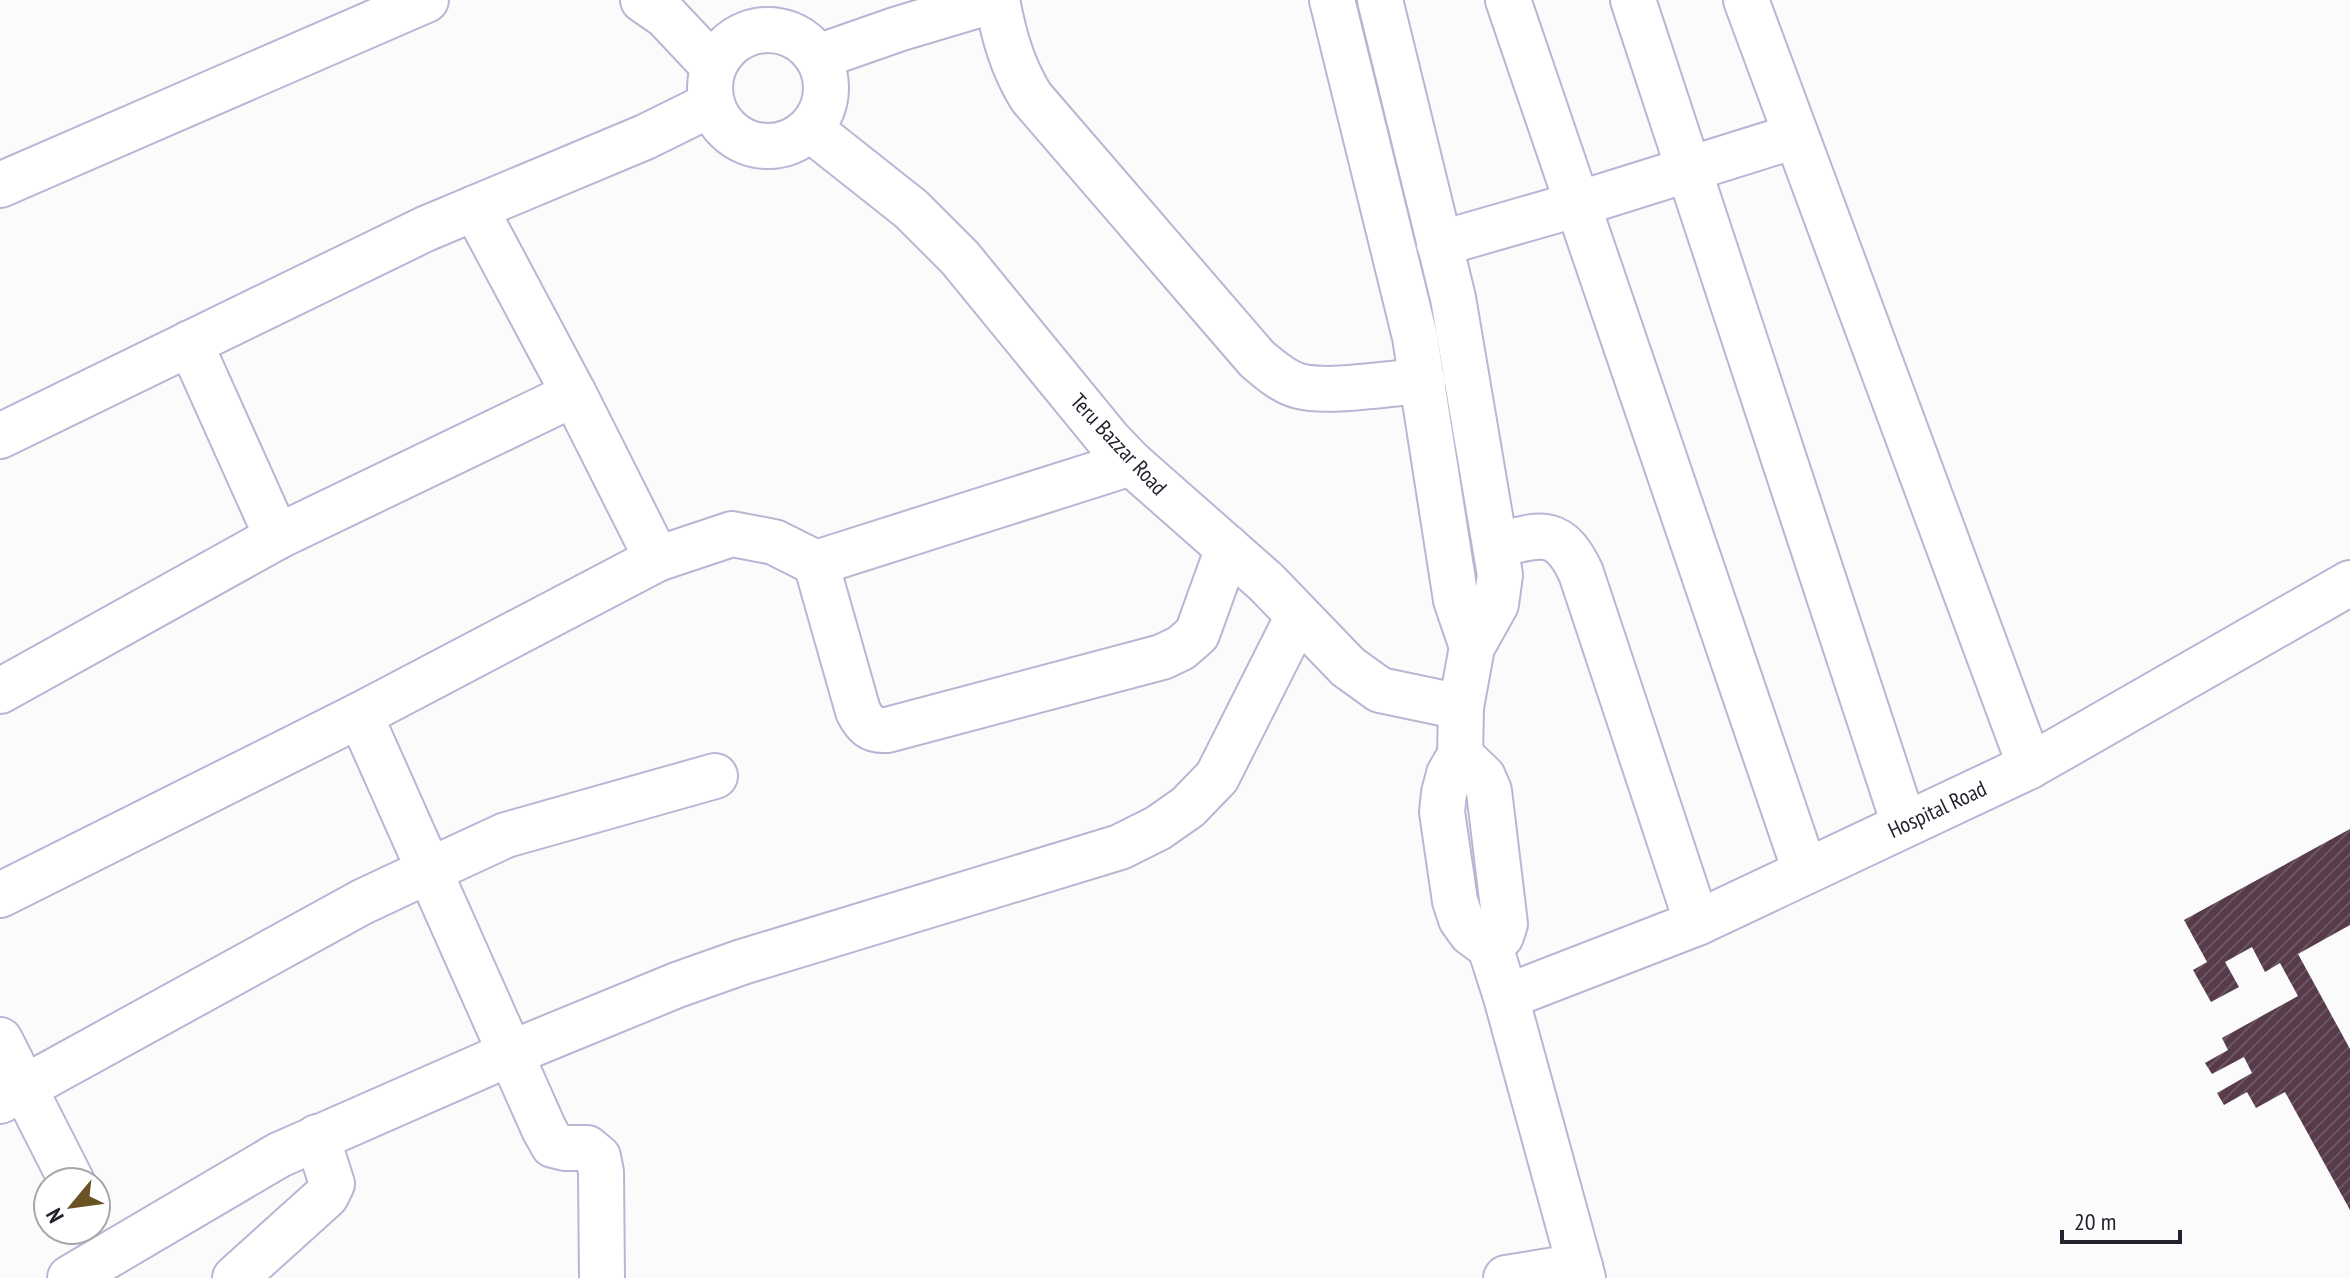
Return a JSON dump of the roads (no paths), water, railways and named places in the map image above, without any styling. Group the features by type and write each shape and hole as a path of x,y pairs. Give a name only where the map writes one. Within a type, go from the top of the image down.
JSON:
{"street":[{"path":"0,185 426,0"},
{"path":"0,436 425,229 645,137 712,85 722,50 736,38 753,31 767,15 805,43 818,57 825,74 827,92 821,113 810,129 794,141 774,147 754,145 736,137 720,123 712,85 666,16 643,0"},
{"path":"818,57 996,0 1008,51 1017,75 1031,97 1265,366 1298,386 1326,388 1423,381"},
{"path":"1332,0 1415,337 1456,600 1472,647"},
{"path":"1380,0 1453,298 1500,575 1496,604 1472,647 1461,707 1460,755 1449,774 1444,793 1442,812 1455,901 1461,919 1471,933 1490,947 1581,1272 1506,1278"},
{"path":"1508,0 1805,871"},
{"path":"1633,0 1904,824"},
{"path":"1746,0 2030,766"},
{"name":"Teru Bazzar Road","path":"810,129 935,231 1108,439 1266,582 1348,667 1380,690 1461,707"},
{"path":"1439,244 1795,136"},
{"path":"475,208 657,559"},
{"path":"190,343 277,537"},
{"path":"0,691 277,537 574,394"},
{"path":"0,895 360,715 657,559 732,534 774,542 816,563 1131,463"},
{"path":"1497,545 1533,536 1558,539 1572,554 1581,573 1697,923"},
{"path":"816,563 858,711 864,724 875,730 887,730 1162,657 1181,648 1197,634 1228,548"},
{"name":"Hospital Road","path":"1506,997 1697,923 2030,766 2350,583"},
{"path":"112,1238 317,1137 509,1054 729,967 1120,847 1158,828 1188,807 1217,777 1298,616"},
{"path":"360,715 509,1054 553,1145 587,1148 598,1157 601,1172 602,1278"},
{"path":"12,1094 362,902 506,835 715,776"},
{"path":"0,1040 12,1094 61,1166"},
{"path":"235,1278 326,1196 332,1184 317,1137"},
{"path":"70,1278 99,1246"}]}
